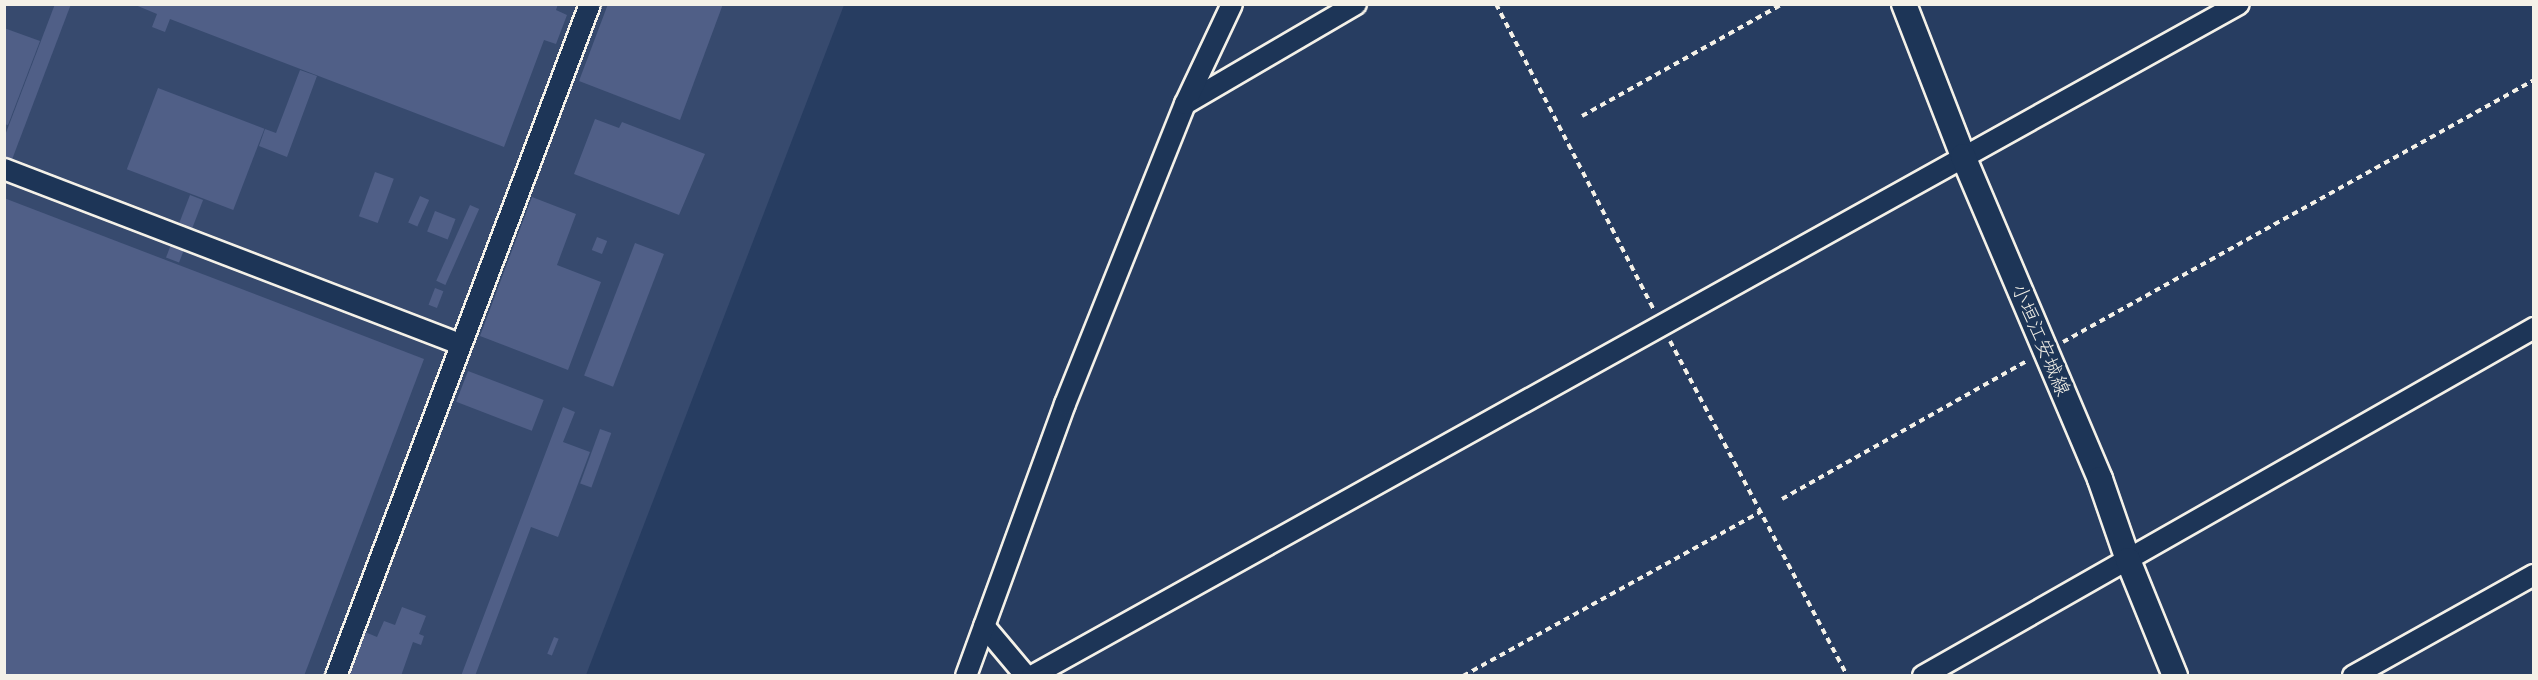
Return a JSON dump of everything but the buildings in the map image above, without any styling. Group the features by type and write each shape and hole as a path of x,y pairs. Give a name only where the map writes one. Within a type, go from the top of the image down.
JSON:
{"main road":[{"name":"小垣江安城線","path":"1904,4 1963,156 2044,352 2100,479 2128,560 2175,675"}],"street":[{"path":"336,675 590,4"},
{"path":"966,675 1065,404 1185,104 1232,4"},
{"path":"1185,104 1356,4"},
{"path":"1032,675 2239,4"},
{"path":"4,168 461,344"},
{"path":"1923,675 2534,328"},
{"path":"2353,675 2534,575"},
{"path":"984,626 1026,675"}],"path":[{"path":"1582,116 1782,4"},
{"path":"1782,499 2534,80"},
{"path":"1463,675 1760,512"}],"shaded area":[{"path":"4,5 844,5 586,675 5,675"}]}
